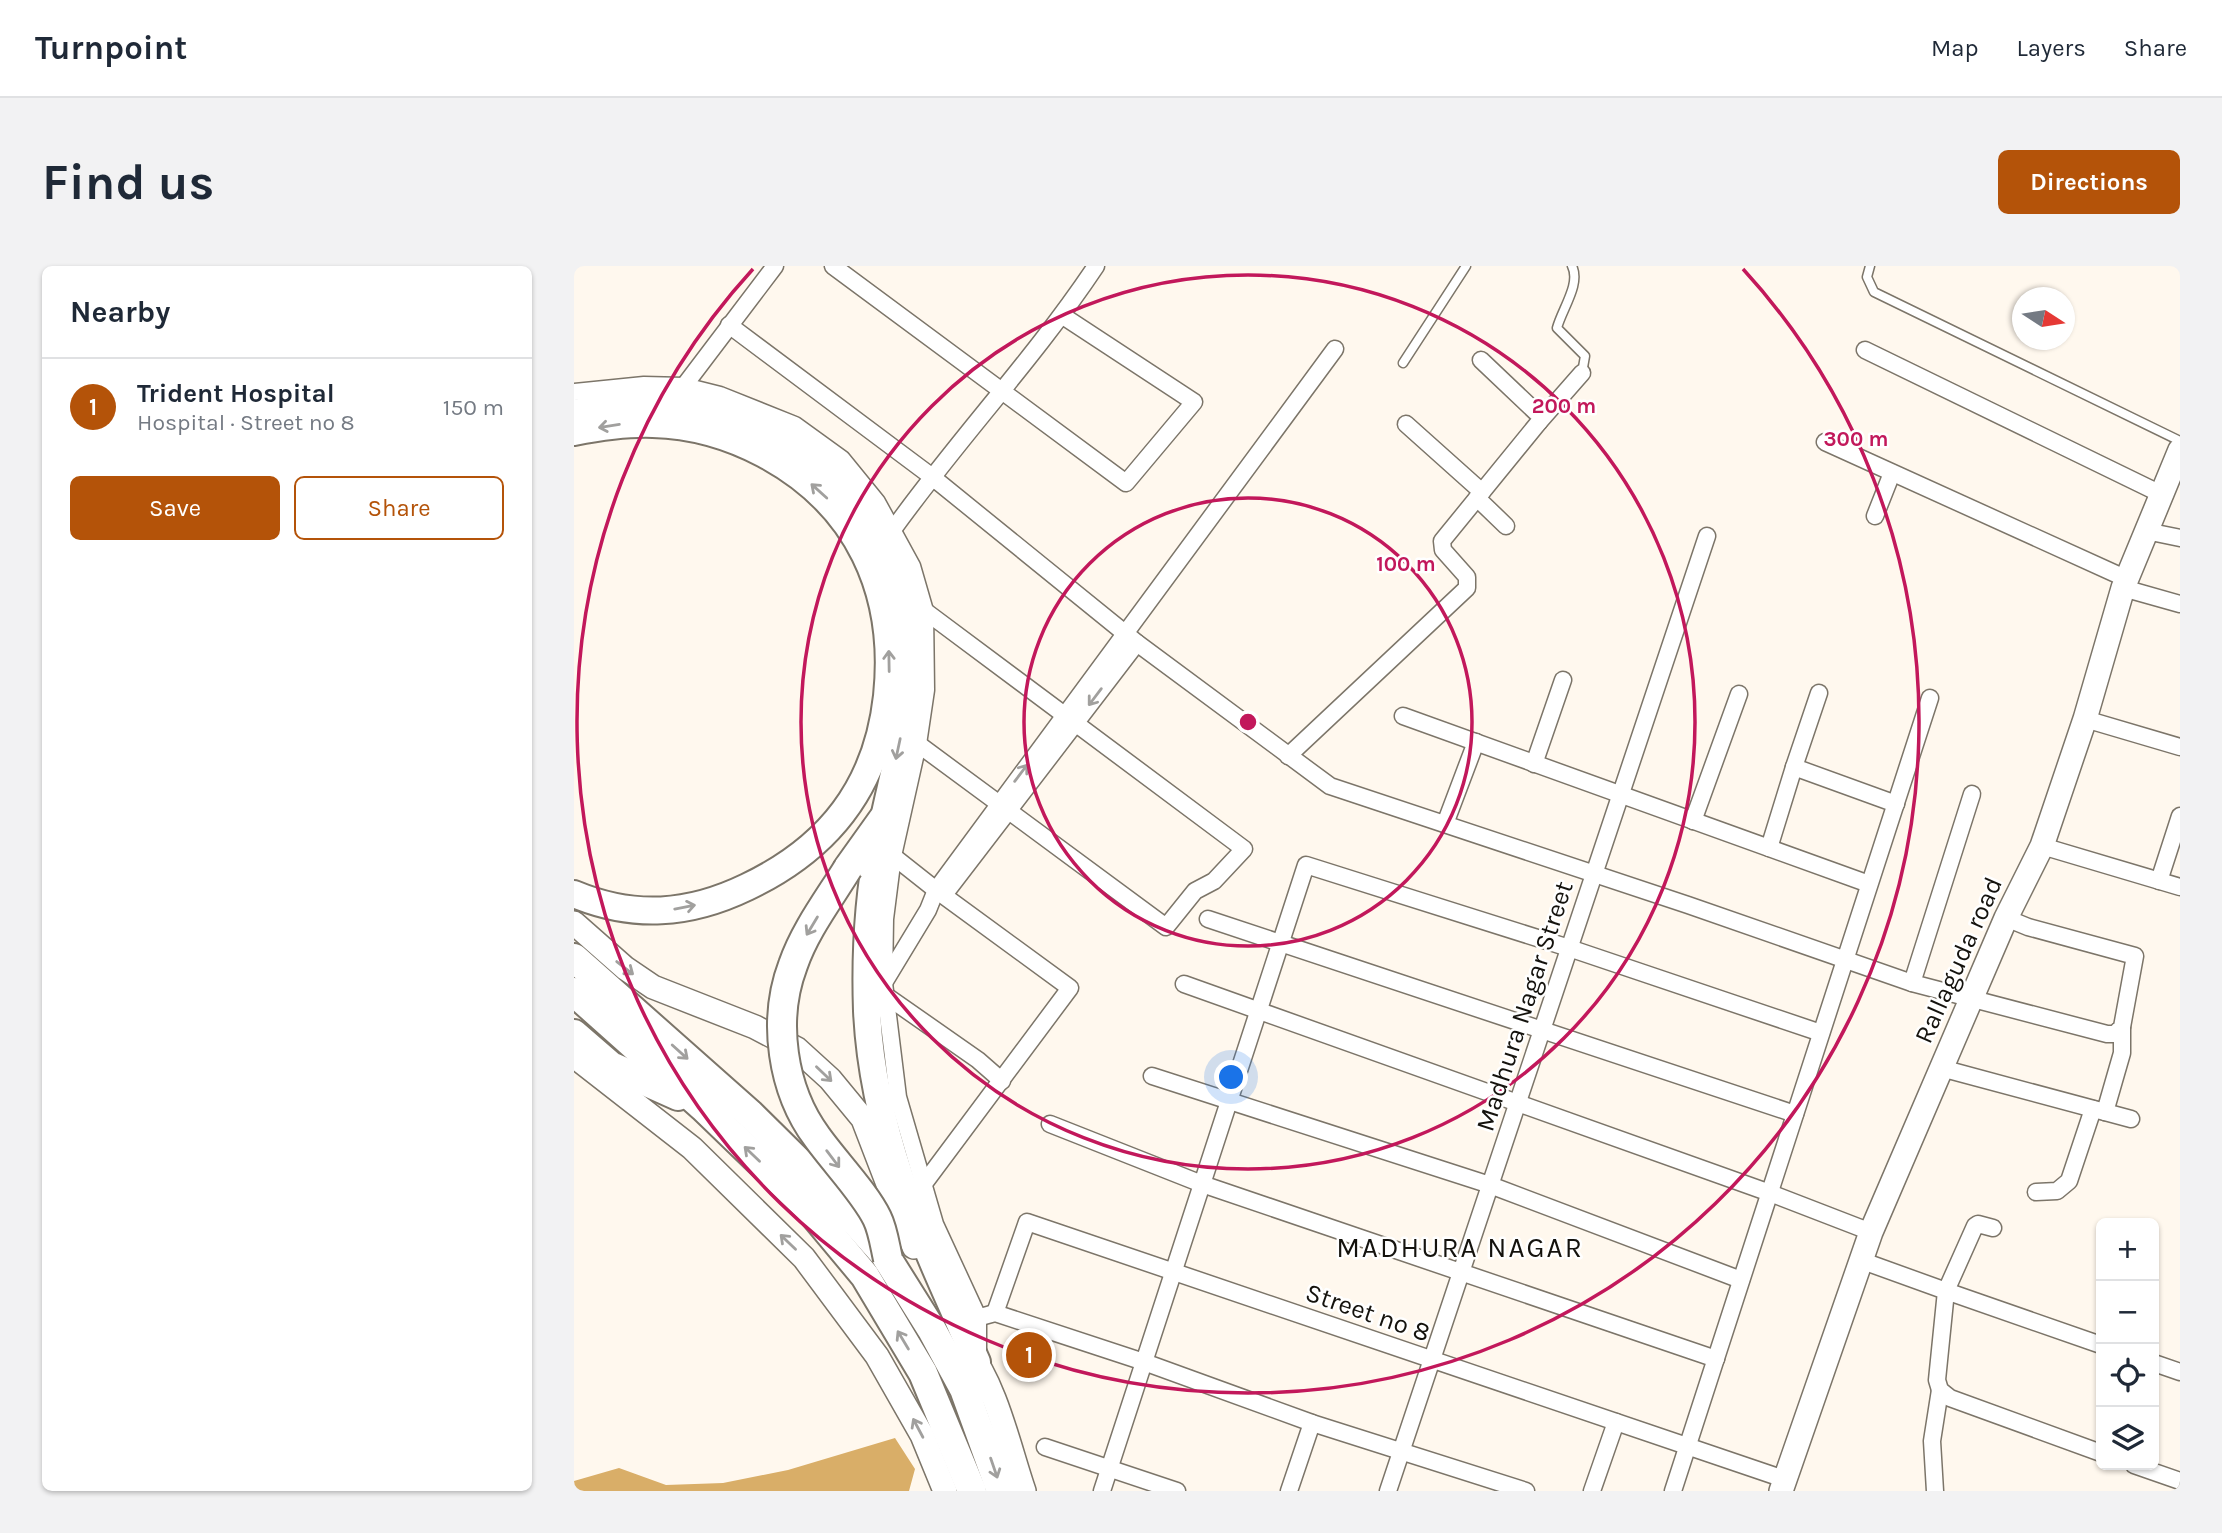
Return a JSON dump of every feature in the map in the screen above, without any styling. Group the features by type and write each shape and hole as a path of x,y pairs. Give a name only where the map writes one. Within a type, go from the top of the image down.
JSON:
{"highway":[{"path":"883,819 848,868 806,936 793,965 785,993 782,1023 785,1061 798,1105 814,1134 878,1219 888,1259"},
{"path":"574,958 750,1114 827,1190 888,1259 932,1330 964,1389 1001,1491"},
{"path":"574,992 703,1107 810,1210 865,1276 923,1373 972,1491"},
{"path":"574,1034 611,1066 703,1107"}],"main road":[{"path":"574,413 641,403 669,403 733,417 781,437 805,451 833,476 855,501 877,533 890,562 906,617 909,681 867,922 867,1015 884,1122 897,1173 916,1224 996,1408 1024,1491"},
{"path":"574,432 621,425 688,427 725,436 753,448 807,481 828,500 846,523 872,570 883,604 890,667 880,740 870,769 855,798 831,829 805,853 768,877 734,893 702,904 672,910 646,912 618,908 574,894"},
{"name":"Rallaguda road","path":"1782,1485 1871,1232 1970,999 2042,846 2085,719 2125,583 2180,450"},
{"path":"574,923 625,968 653,987 755,1027 797,1049 830,1079 863,1119 898,1210 952,1332 977,1362"},
{"path":"574,1056 692,1148 804,1258 877,1356 922,1435 945,1491"}],"street":[{"path":"684,386 775,266"},
{"path":"833,266 1126,483 1194,402 1063,316"},
{"path":"892,531 931,476 1063,316 1096,266"},
{"path":"729,325 931,476 1131,639 1330,786 1912,983 2107,1034 2115,1034 2122,1027"},
{"path":"885,989 928,910 1131,639 1335,349"},
{"path":"1865,350 2161,494"},
{"path":"1481,360 1537,411 1539,422"},
{"path":"1289,756 1467,588 1467,577 1441,545 1442,541 1582,373"},
{"path":"574,392 643,385 684,386 720,395 795,425 842,459 877,502 912,566 925,611 926,690 918,744 893,856 885,919 885,989 898,1097 935,1224 978,1317 977,1362"},
{"path":"1406,424 1479,495 1506,526"},
{"path":"1825,442 2125,583 2180,604"},
{"path":"1875,516 1892,473"},
{"path":"2146,531 2180,538"},
{"name":"Madhura Nagar Street","path":"1388,1491 1707,537"},
{"path":"918,744 1166,927 1195,891 1213,881 1244,849 925,611"},
{"path":"1534,765 1563,680"},
{"path":"1769,848 1819,693"},
{"path":"1693,821 1739,694"},
{"path":"1674,1491 1930,698"},
{"path":"1403,716 1869,884"},
{"path":"2085,719 2180,747"},
{"path":"1445,824 1476,742"},
{"path":"1794,767 1896,804"},
{"path":"1912,983 1972,794"},
{"path":"2159,881 2180,817"},
{"path":"2042,846 2180,887"},
{"path":"893,856 1070,988 923,1185"},
{"path":"1102,1491 1306,865 1569,948 1821,1033"},
{"path":"2006,918 2135,956 2122,1027 2120,1062 2069,1181 2057,1191 2036,1192"},
{"path":"1208,919 1795,1114"},
{"path":"1184,984 1770,1193 1871,1232"},
{"path":"885,989 1002,1081"},
{"path":"1941,1068 2132,1119"},
{"path":"1153,1076 1490,1185 1741,1280"},
{"path":"1050,1125 1202,1184 1716,1359"},
{"name":"Street no 8","path":"995,1313 1027,1222 1687,1446 1782,1485"},
{"path":"1950,1491 1934,1488 1932,1441 1940,1390 1937,1380 1946,1291 1975,1226 1978,1224 1993,1228"},
{"path":"1860,1260 2098,1344"},
{"path":"978,1317 995,1313 1144,1362 1312,1423 1526,1491"},
{"path":"2159,1365 2180,1372"},
{"path":"1940,1390 1950,1398 2096,1451"},
{"path":"1592,1491 1616,1422"},
{"path":"1289,1491 1312,1423"},
{"path":"1045,1447 1177,1491"},
{"path":"2148,1470 2180,1481"}],"lane":[{"path":"1403,363 1466,266"},
{"path":"1572,266 1575,273 1574,285 1557,328 1585,356 1582,373"},
{"path":"1870,266 1867,277 1874,292 2180,440"}],"shaded area":[{"path":"895,1438 915,1469 909,1491 574,1491 574,1481 619,1468 666,1485 723,1483 788,1470"}],"place":[{"name":"Trident Hospital","path":"1029,1355"}],"district":[{"name":"MADHURA NAGAR","path":"1460,1247"}]}
